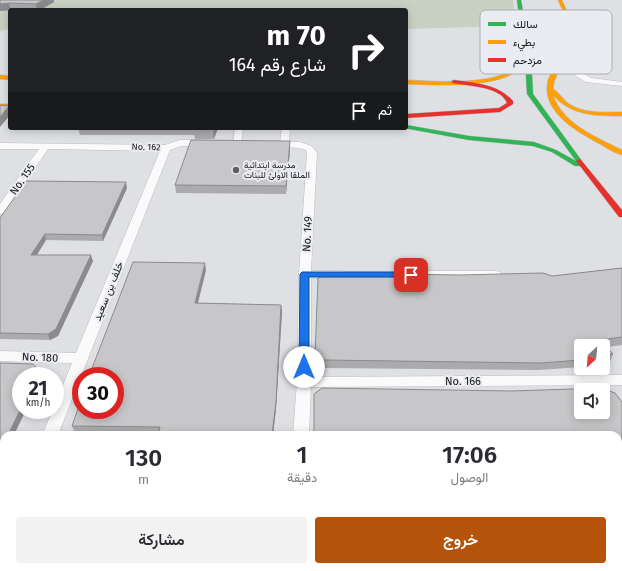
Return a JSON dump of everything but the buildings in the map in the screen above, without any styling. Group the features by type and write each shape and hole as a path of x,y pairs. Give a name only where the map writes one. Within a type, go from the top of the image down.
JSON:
{"main road":[{"path":"519,0 520,10"},
{"path":"560,0 563,10"},
{"path":"408,82 490,80 506,74"},
{"path":"529,74 530,94 586,171 622,215"},
{"path":"555,74 550,85 550,92 556,112 568,123 622,153"},
{"path":"408,116 500,110 510,104 510,101 506,96 488,87 454,82"},
{"path":"550,85 555,96 570,107 586,112 622,114"},
{"path":"408,128 469,138 534,144 554,151 586,171"}],"street":[{"path":"579,74 589,80 622,84"},
{"path":"238,144 239,130"},
{"path":"268,144 284,144 286,130"},
{"name":"No. 162","path":"0,146 166,148 180,143 216,143"},
{"name":"No. 149","path":"284,144 300,145 309,148 312,153 305,274 304,382 301,431"},
{"name":"No. 155","path":"0,211 44,147"},
{"name":"خلف بن سعيد","path":"52,431 166,148"},
{"path":"305,274 352,275"},
{"path":"391,275 508,275"},
{"name":"No. 180","path":"0,356 80,358"},
{"name":"No. 166","path":"304,382 621,380"}],"green space":[{"path":"0,0 513,0 514,10 480,10 480,27 408,29 408,8 8,8 8,29 0,31"}],"traffic: fast":[{"path":"519,0 521,10"},
{"path":"529,74 530,94 579,161"},
{"path":"408,127 469,138 534,144 554,151 577,165"}],"traffic: slow":[{"path":"560,0 564,10"},
{"path":"408,82 465,83 496,78 509,74"},
{"path":"554,74 551,80 550,93 554,105 562,115 585,134 622,153"},
{"path":"0,77 8,78"},
{"path":"553,91 567,105 575,109 584,112 602,114 622,114"},
{"path":"0,106 8,106"}],"traffic: jam":[{"path":"408,116 500,110 510,104 510,101 504,96 491,89 477,85 454,82"},
{"path":"579,161 622,215"}],"place":[{"name":"مدرسة ابتدائية الملقا الاولئ للبنات","path":"236,170"}],"route":[{"path":"304,367 305,274 411,275"}]}
